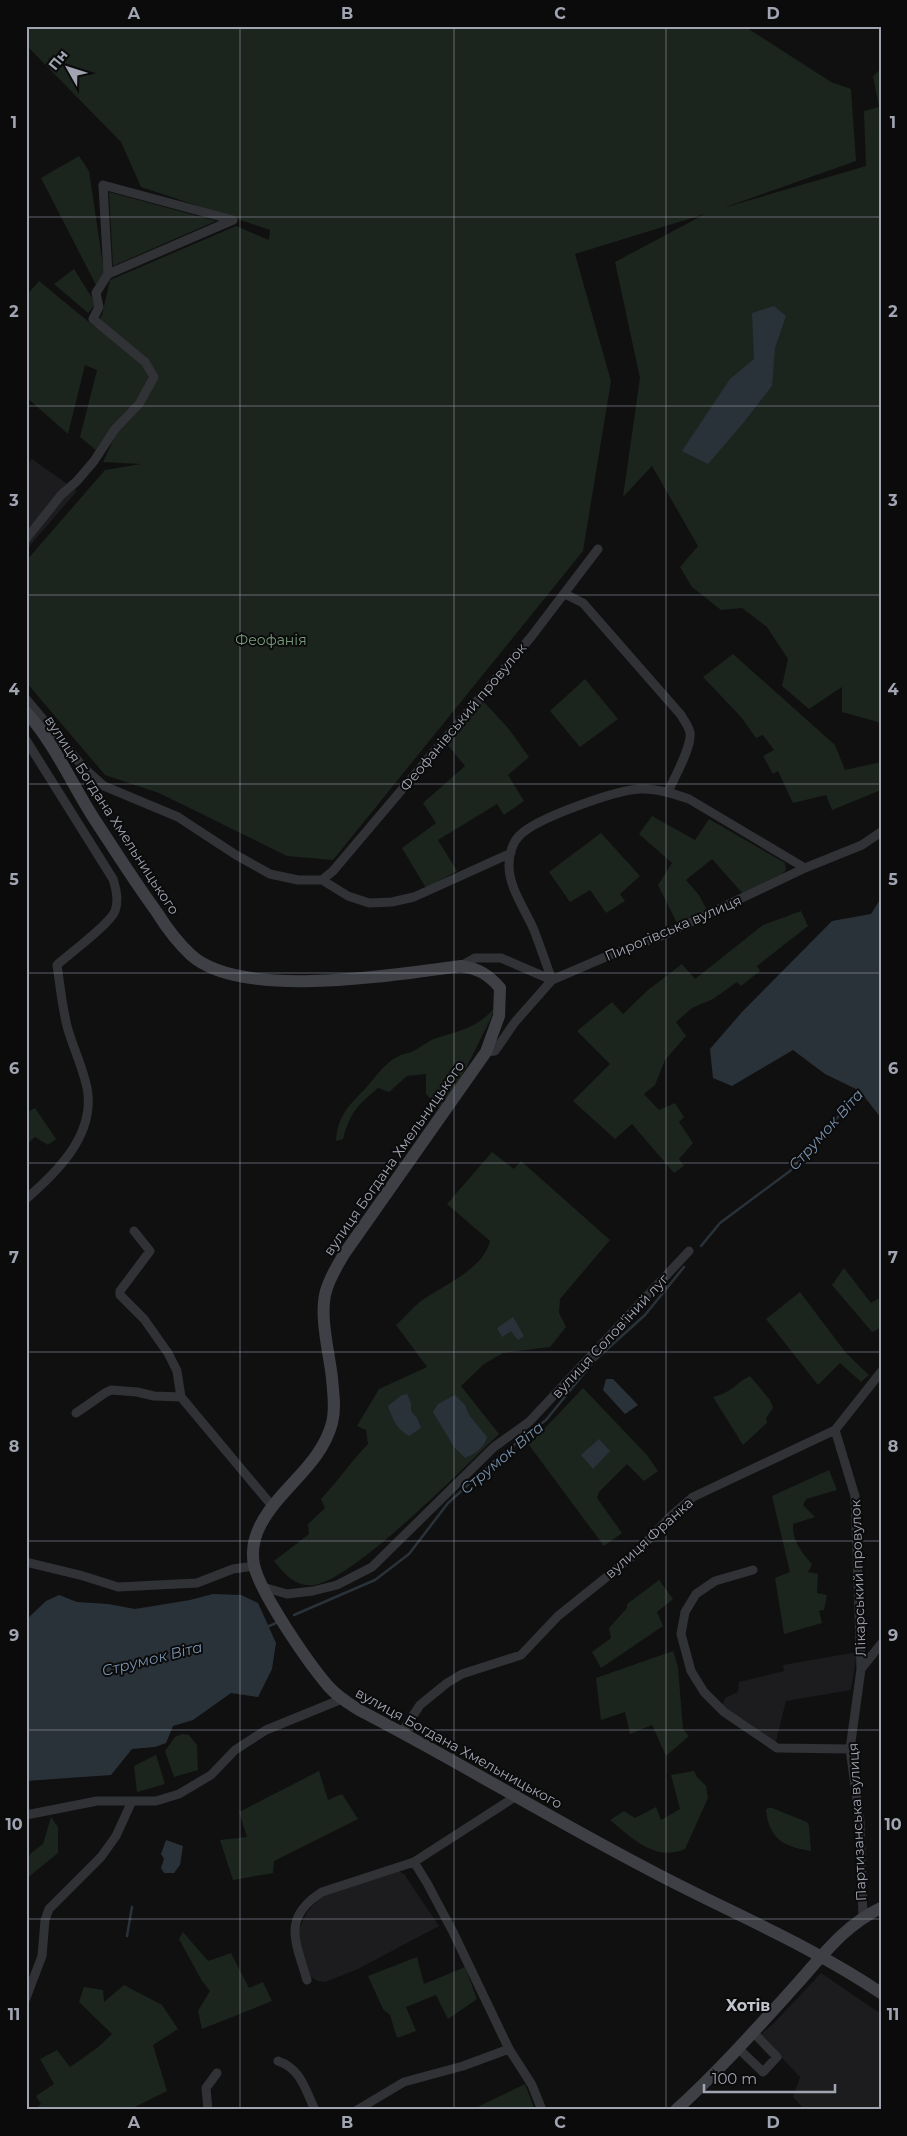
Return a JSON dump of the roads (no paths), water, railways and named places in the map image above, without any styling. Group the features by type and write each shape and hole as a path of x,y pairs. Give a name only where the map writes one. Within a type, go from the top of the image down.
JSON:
{"street":[{"path":"26,539 61,495 78,481 115,429 140,404 154,377 145,362 93,319 99,307 96,293 108,274 232,220 103,185 108,274"},
{"name":"Феофанівський провулок","path":"322,880 333,871 531,637 598,549"},
{"path":"565,594 583,603 681,715 688,726 690,734 689,744 668,792"},
{"path":"26,699 84,768 104,786 178,817 236,855 270,874 298,880 322,880 348,896 369,904 392,902 414,896 511,853"},
{"name":"вулиця Богдана Хмельницького","path":"26,712 35,722 65,768 142,893 170,931 192,956 223,973 284,982 356,979 461,966 475,968 488,975 500,988 499,1016 486,1052 333,1272 326,1293 324,1311 335,1406 332,1423 326,1439 299,1479 273,1507 256,1535 253,1552 254,1566 293,1637 329,1687 342,1699 359,1710 518,1796 559,1821 645,1868 842,1968 881,1993"},
{"path":"26,740 114,879 117,898 115,911 104,924 57,965 66,1025 88,1094 87,1119 71,1153 43,1185 26,1199"},
{"path":"552,980 533,929 514,889 509,868 513,844 520,835 532,826 602,798 641,789 668,792 689,799 805,868"},
{"name":"Пирогівська вулиця","path":"552,980 666,934 805,868 862,845 881,832"},
{"path":"461,966 475,958 501,958 552,980"},
{"path":"486,1052 495,1051 515,1022 552,980"},
{"path":"134,1231 150,1251 120,1291 120,1295 144,1319 168,1353 177,1371 181,1396 273,1507"},
{"name":"вулиця Солов'їний луг","path":"264,1587 287,1594 313,1591 337,1585 372,1567 494,1447 529,1422 689,1251"},
{"name":"вулиця Франка","path":"402,1732 420,1705 447,1683 462,1674 521,1655 558,1616 634,1555 670,1516 694,1497 835,1430 881,1372"},
{"path":"76,1413 112,1390 137,1392 154,1396 181,1396"},
{"name":"Лікарський провулок","path":"835,1430 855,1496 861,1669"},
{"path":"26,1562 80,1575 118,1588 197,1584 233,1570 254,1566"},
{"path":"753,1570 715,1581 696,1594 685,1612 681,1634 690,1671 704,1692 724,1712 777,1748 850,1749"},
{"path":"861,1669 881,1644"},
{"name":"Партизанська вулиця","path":"861,1669 850,1749 860,1822 862,1918"},
{"path":"26,1815 97,1801 156,1801 179,1794 211,1775 235,1750 266,1730 342,1699"},
{"path":"308,1980 294,1935 295,1922 303,1907 322,1892 414,1862 518,1796"},
{"path":"26,1998 42,1956 45,1920 50,1909 101,1857 116,1836 132,1801"},
{"path":"414,1862 427,1882 453,1932 509,2049 532,2085 542,2110"},
{"path":"676,2110 738,2048 820,1957 862,1918 881,1908"},
{"path":"738,2048 763,2072 777,2057 752,2032"},
{"path":"357,2110 404,2082 463,2066 509,2049"},
{"path":"278,2060 289,2064 297,2071 315,2110"},
{"path":"208,2110 206,2088 218,2073"}],"water":[{"path":"774,306 786,316 775,348 772,386 708,464 682,451 730,379 754,359 752,313"},
{"path":"881,898 881,1118 860,1091 825,1074 793,1050 732,1086 713,1078 710,1049 742,1012 832,921 871,914"},
{"path":"513,1317 524,1336 518,1340 511,1331 502,1337 497,1328"},
{"path":"606,1379 613,1379 638,1405 625,1414 603,1390"},
{"path":"407,1394 411,1403 411,1411 417,1418 421,1428 409,1436 396,1423 388,1406 402,1395"},
{"path":"455,1395 465,1405 469,1415 487,1437 479,1450 465,1458 454,1447 433,1412 438,1404"},
{"path":"599,1439 610,1451 593,1469 581,1455"},
{"path":"213,1594 241,1595 258,1603 276,1643 272,1669 258,1697 231,1693 193,1720 173,1726 166,1743 155,1747 132,1749 111,1775 26,1781 26,1620 46,1601 59,1595 77,1602 108,1604 135,1609 190,1600"},
{"path":"166,1840 183,1846 180,1865 174,1873 164,1873 161,1868 164,1859 161,1854"}],"waterway":[{"name":"Струмок Віта","path":"701,1246 720,1223 790,1171 861,1091"},
{"name":"Струмок Віта","path":"294,1615 375,1580 409,1554 448,1503 501,1455 546,1420 594,1361 645,1315 684,1267"},
{"name":"Струмок Віта","path":"267,1627 276,1623"},
{"path":"127,1936 132,1907"}],"district":[{"name":"Хотів","path":"748,2005"}],"park label":[{"name":"Феофанія","path":"271,640"}]}
